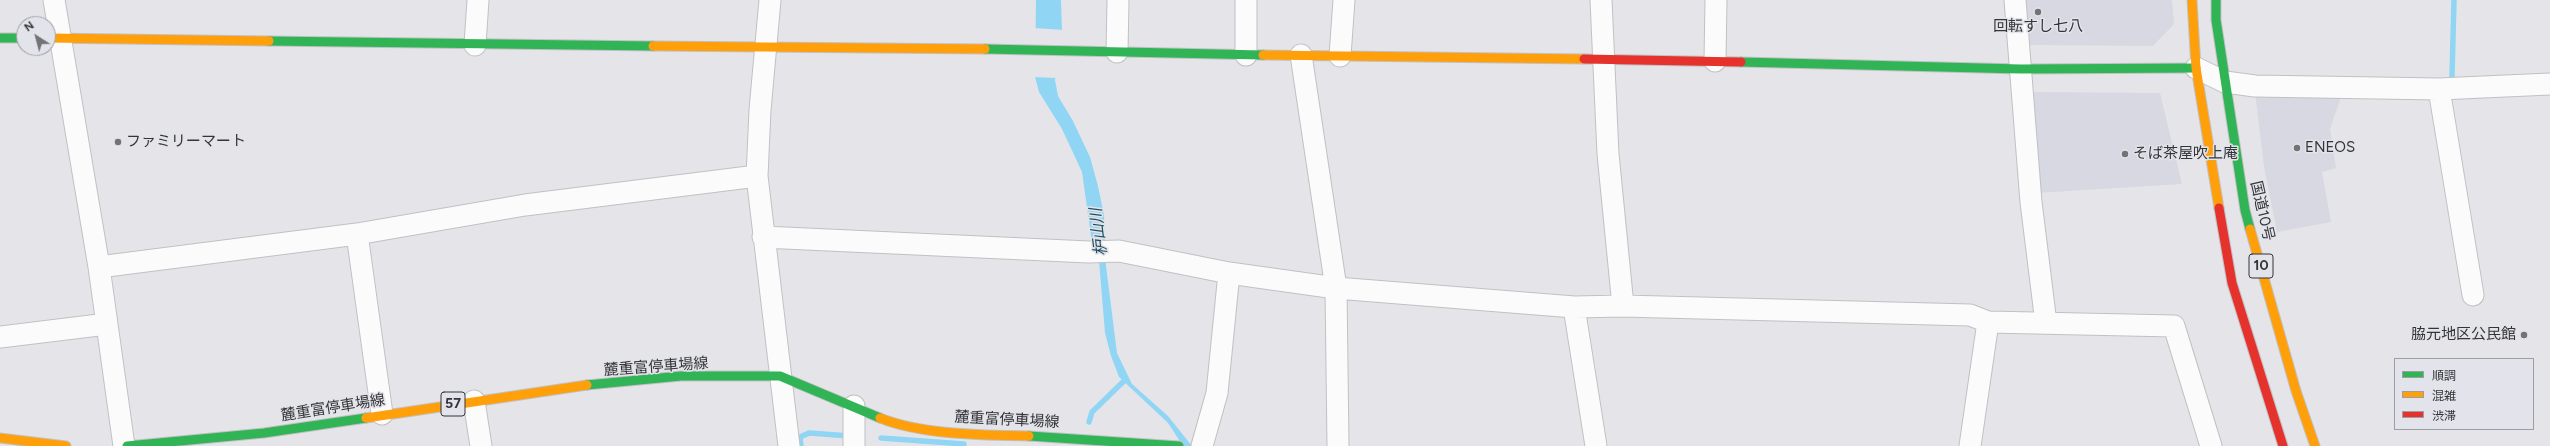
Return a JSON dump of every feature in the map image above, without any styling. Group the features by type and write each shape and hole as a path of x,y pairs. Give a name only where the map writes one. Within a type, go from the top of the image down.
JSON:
{"main road":[{"name":"10","path":"2192,0 2196,68 2232,283 2283,446"},
{"name":"国道10号","path":"2216,0 2225,82 2245,210 2296,391 2315,446"},
{"path":"0,38 16,38"},
{"path":"56,38 475,45 1031,49 1246,55 1715,61 2021,69 2196,68"},
{"name":"麓重富停車場線","path":"127,446 264,433 382,414 572,387 681,376 780,376 895,424 973,435 1068,437 1170,446"},
{"path":"0,438 66,446"}],"street":[{"path":"54,0 54,16"},
{"path":"475,45 478,0"},
{"path":"770,0 765,48 757,176 763,237 789,446"},
{"path":"1117,52 1118,0"},
{"path":"1246,0 1246,55"},
{"path":"1340,56 1344,0"},
{"path":"1601,0 1608,154 1623,306"},
{"path":"1715,61 1716,0"},
{"path":"2015,0 2031,202 2046,323"},
{"path":"56,48 99,267 124,446"},
{"path":"1301,55 1336,288 1338,446"},
{"path":"2196,68 2225,82 2255,86 2439,89 2550,84"},
{"path":"2439,89 2473,295"},
{"path":"99,267 357,234 525,205 757,176"},
{"path":"357,234 382,414"},
{"path":"763,237 1089,252 1114,251 1229,273 1336,288 1574,307 1623,306 1970,315 1988,322 2174,326 2211,446"},
{"path":"1202,446 1217,393 1229,273"},
{"path":"1574,307 1596,446"},
{"path":"1970,446 1988,322"},
{"path":"0,336 107,324"},
{"path":"474,401 481,446"},
{"path":"854,406 854,446"}],"shaded area":[{"path":"2022,0 2172,0 2174,24 2153,46 2026,45"},
{"path":"2030,92 2160,93 2182,184 2037,193"},
{"name":"ENEOS","path":"2255,92 2342,94 2330,129 2336,168 2322,172 2331,222 2277,232 2264,167"}],"water":[{"name":"枦山川","path":"1036,0 1061,0 1062,32 1055,80 1058,96 1073,121 1090,157 1098,186 1104,215 1106,266 1117,353 1132,384 1168,416 1192,446 1183,446 1168,423 1119,377 1111,356 1105,333 1099,261 1092,243 1082,172 1062,129 1039,92 1035,77"}],"pier":[{"path":"1033,28 1064,30 1057,78 1033,77"}],"waterway":[{"path":"2452,77 2454,0"},
{"path":"1089,422 1092,412 1126,379"},
{"path":"801,446 800,437 809,433 850,436"},
{"path":"881,438 964,444"}],"traffic: fast":[{"path":"2216,0 2216,20 2245,210 2250,229"},
{"path":"0,38 16,38"},
{"path":"269,41 653,46"},
{"path":"985,49 1263,55"},
{"path":"1741,62 2021,69 2196,68"},
{"path":"587,385 681,376 780,376 880,418"},
{"path":"127,446 264,433 366,418"},
{"path":"1029,436 1179,446"}],"traffic: slow":[{"path":"2192,0 2196,68 2219,208"},
{"path":"56,38 269,41"},
{"path":"653,46 985,49"},
{"path":"1263,55 1584,59"},
{"path":"2250,229 2296,391 2315,446"},
{"path":"366,418 587,385"},
{"path":"880,418 897,424 933,431 1029,436"},
{"path":"0,438 66,446"}],"traffic: jam":[{"path":"1584,59 1741,62"},
{"path":"2219,208 2232,283 2283,446"}],"place":[{"name":"回転すし七八","path":"2038,12"},
{"name":"ファミリーマート","path":"118,142"},
{"name":"ENEOS","path":"2297,148"},
{"name":"そば茶屋吹上庵","path":"2125,154"},
{"name":"脇元地区公民館","path":"2524,335"}]}
